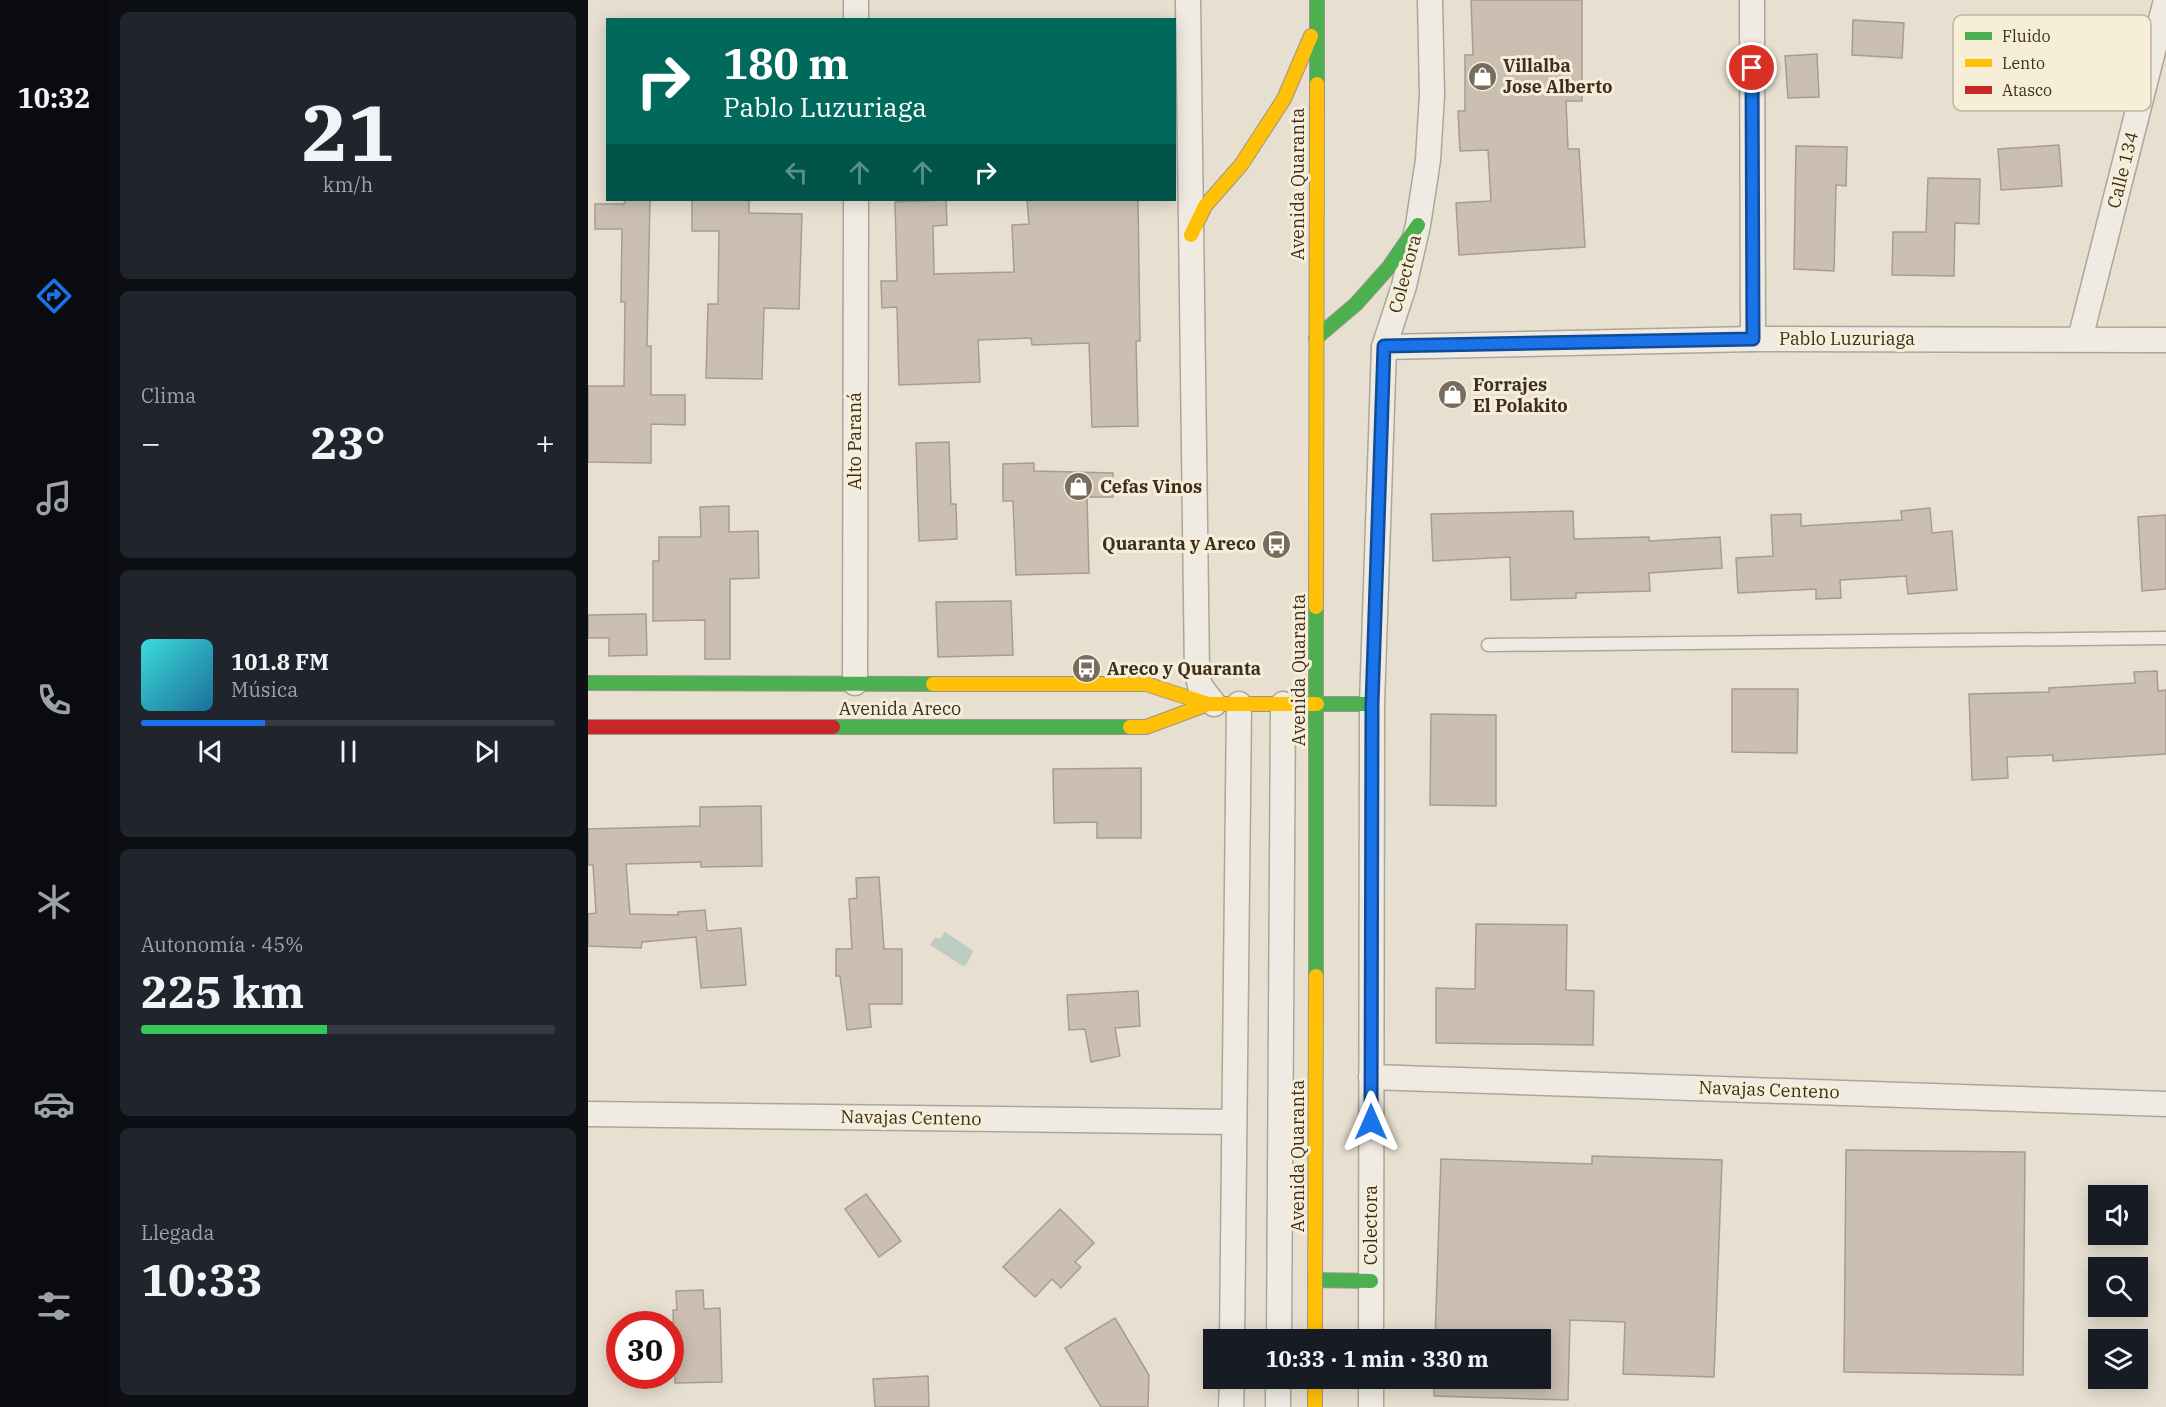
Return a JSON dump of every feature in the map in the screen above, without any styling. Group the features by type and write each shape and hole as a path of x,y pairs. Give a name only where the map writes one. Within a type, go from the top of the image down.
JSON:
{"main road":[{"name":"Avenida Quaranta","path":"1315,1329 1317,0"},
{"path":"1191,235 1205,206 1241,165 1284,99 1317,23"},
{"path":"1316,338 1356,304 1389,267 1418,225"},
{"name":"Avenida Areco","path":"588,683 1146,684 1211,704 1372,704"},
{"name":"Avenida Areco","path":"588,727 1146,727 1211,704"},
{"path":"1315,1280 1371,1281"},
{"path":"1315,1389 1315,1407"}],"street":[{"path":"856,0 856,18"},
{"path":"1188,0 1197,672 1200,686 1211,704"},
{"name":"Colectora","path":"1371,1329 1372,704 1384,346 1404,286 1418,225 1428,160 1432,95 1430,0"},
{"path":"1752,0 1753,339"},
{"name":"Calle 134","path":"2151,59 2166,0"},
{"name":"Calle 134","path":"2080,339 2138,111"},
{"name":"Alto Paraná","path":"855,684 856,201"},
{"name":"Pablo Luzuriaga","path":"1384,346 1753,339 2166,340"},
{"path":"1232,1329 1239,704"},
{"path":"1279,1329 1283,704"},
{"name":"Navajas Centeno","path":"1371,1077 2166,1104"},
{"name":"Navajas Centeno","path":"588,1114 1234,1122"},
{"path":"1232,1389 1232,1407"},
{"path":"1278,1389 1278,1407"},
{"path":"1371,1389 1371,1407"}],"lane":[{"path":"1488,645 2166,638"}],"shaded area":[{"path":"945,932 972,950 966,965 963,966 930,945 935,937 940,939"}],"building":[{"path":"1471,0 1582,0 1582,101 1566,101 1568,149 1579,149 1585,247 1459,255 1456,203 1491,201 1488,150 1460,151 1458,111 1465,111 1465,55 1473,55"},
{"path":"1853,20 1904,23 1902,58 1852,55"},
{"path":"1817,54 1819,97 1788,98 1785,56"},
{"path":"2059,145 2062,186 2001,190 1998,149"},
{"path":"1796,146 1847,147 1846,186 1836,185 1834,271 1794,269"},
{"path":"1928,178 1980,179 1979,224 1955,223 1954,276 1892,275 1893,232 1926,232"},
{"path":"625,201 650,201 647,346 651,346 651,395 685,395 685,425 651,424 651,463 588,462 588,386 624,386 625,302 621,302 622,229 595,229 595,204 624,204"},
{"path":"692,201 749,201 749,213 802,214 799,309 764,308 762,379 706,378 708,304 718,304 719,231 692,231"},
{"path":"946,201 947,225 933,226 934,274 1014,272 1012,225 1029,224 1027,201 1138,201 1140,341 1136,341 1138,426 1092,427 1089,343 1032,345 1031,338 978,340 980,382 899,385 897,307 882,308 881,281 897,281 895,202"},
{"path":"949,442 951,504 956,504 957,539 919,541 916,443"},
{"path":"1034,463 1034,471 1113,473 1113,497 1087,497 1089,573 1016,575 1013,501 1003,501 1003,464"},
{"path":"729,506 729,532 758,531 759,578 730,579 730,659 705,659 705,620 653,621 653,561 659,561 659,537 701,537 700,507"},
{"path":"1930,508 1932,533 1952,531 1957,590 1908,594 1906,576 1840,580 1841,598 1816,599 1816,589 1738,593 1736,558 1773,556 1771,515 1801,514 1801,526 1902,520 1901,511"},
{"path":"1573,511 1574,539 1649,537 1649,541 1720,537 1722,568 1649,573 1650,591 1576,593 1576,598 1511,600 1510,557 1433,561 1431,514"},
{"path":"2166,515 2166,589 2142,591 2138,517"},
{"path":"1011,601 1013,655 938,657 936,602"},
{"path":"646,614 647,655 609,656 609,638 588,638 588,615"},
{"path":"2157,671 2158,691 2166,690 2166,754 2053,761 2053,755 2007,757 2008,778 1972,780 1969,694 2049,692 2049,688 2135,683 2134,672"},
{"path":"1732,689 1798,689 1797,753 1732,752"},
{"path":"1431,714 1496,715 1496,806 1430,805"},
{"path":"1141,768 1141,838 1097,838 1097,822 1054,823 1053,769"},
{"path":"761,806 762,866 701,867 701,862 626,864 630,914 678,915 678,912 705,910 707,931 741,928 746,985 701,988 696,937 642,942 641,948 588,946 588,914 596,913 593,865 588,865 588,829 700,826 700,807"},
{"path":"879,877 884,949 902,949 902,1004 869,1004 871,1027 847,1030 840,976 836,976 836,949 852,949 849,899 857,898 856,878"},
{"path":"1476,924 1567,925 1566,990 1594,991 1593,1045 1436,1043 1436,988 1475,989"},
{"path":"1138,991 1140,1026 1115,1028 1120,1056 1091,1062 1085,1029 1069,1030 1067,995"},
{"path":"1846,1150 2025,1152 2023,1375 1844,1372"},
{"path":"1592,1156 1722,1160 1714,1377 1623,1374 1625,1322 1570,1320 1568,1400 1434,1396 1434,1389 1551,1389 1551,1329 1435,1329 1441,1159 1592,1164"},
{"path":"866,1194 901,1241 879,1257 845,1209"},
{"path":"1060,1209 1094,1243 1075,1262 1081,1267 1061,1288 1052,1279 1035,1297 1003,1267"},
{"path":"703,1290 704,1309 720,1308 722,1382 684,1383 684,1311 673,1311 677,1310 676,1291"},
{"path":"1115,1318 1149,1375 1148,1407 1101,1407 1065,1348"},
{"path":"928,1376 929,1407 875,1407 873,1379"}],"traffic: fast":[{"path":"1317,0 1317,84"},
{"path":"1316,338 1356,304 1389,267 1418,225"},
{"path":"1316,607 1316,976"},
{"path":"588,683 933,684"},
{"path":"1317,704 1372,704"},
{"path":"833,727 1130,727"},
{"path":"1315,1280 1371,1281"}],"traffic: slow":[{"path":"1191,235 1205,206 1241,165 1284,99 1311,36"},
{"path":"1316,607 1317,84"},
{"path":"933,684 1146,684 1208,704 1317,704"},
{"path":"1130,727 1146,727 1208,704"},
{"path":"1315,1329 1316,976"},
{"path":"1315,1389 1315,1407"}],"traffic: jam":[{"path":"588,727 833,727"}],"place":[{"name":"Villalba Jose Alberto","path":"1482,76"},
{"name":"Forrajes El Polakito","path":"1452,395"},
{"name":"Cefas Vinos","path":"1079,487"},
{"name":"Quaranta y Areco","path":"1277,544"},
{"name":"Areco y Quaranta","path":"1086,669"}],"route":[{"path":"1371,1122 1372,704 1384,346 1753,339 1752,68"}]}
